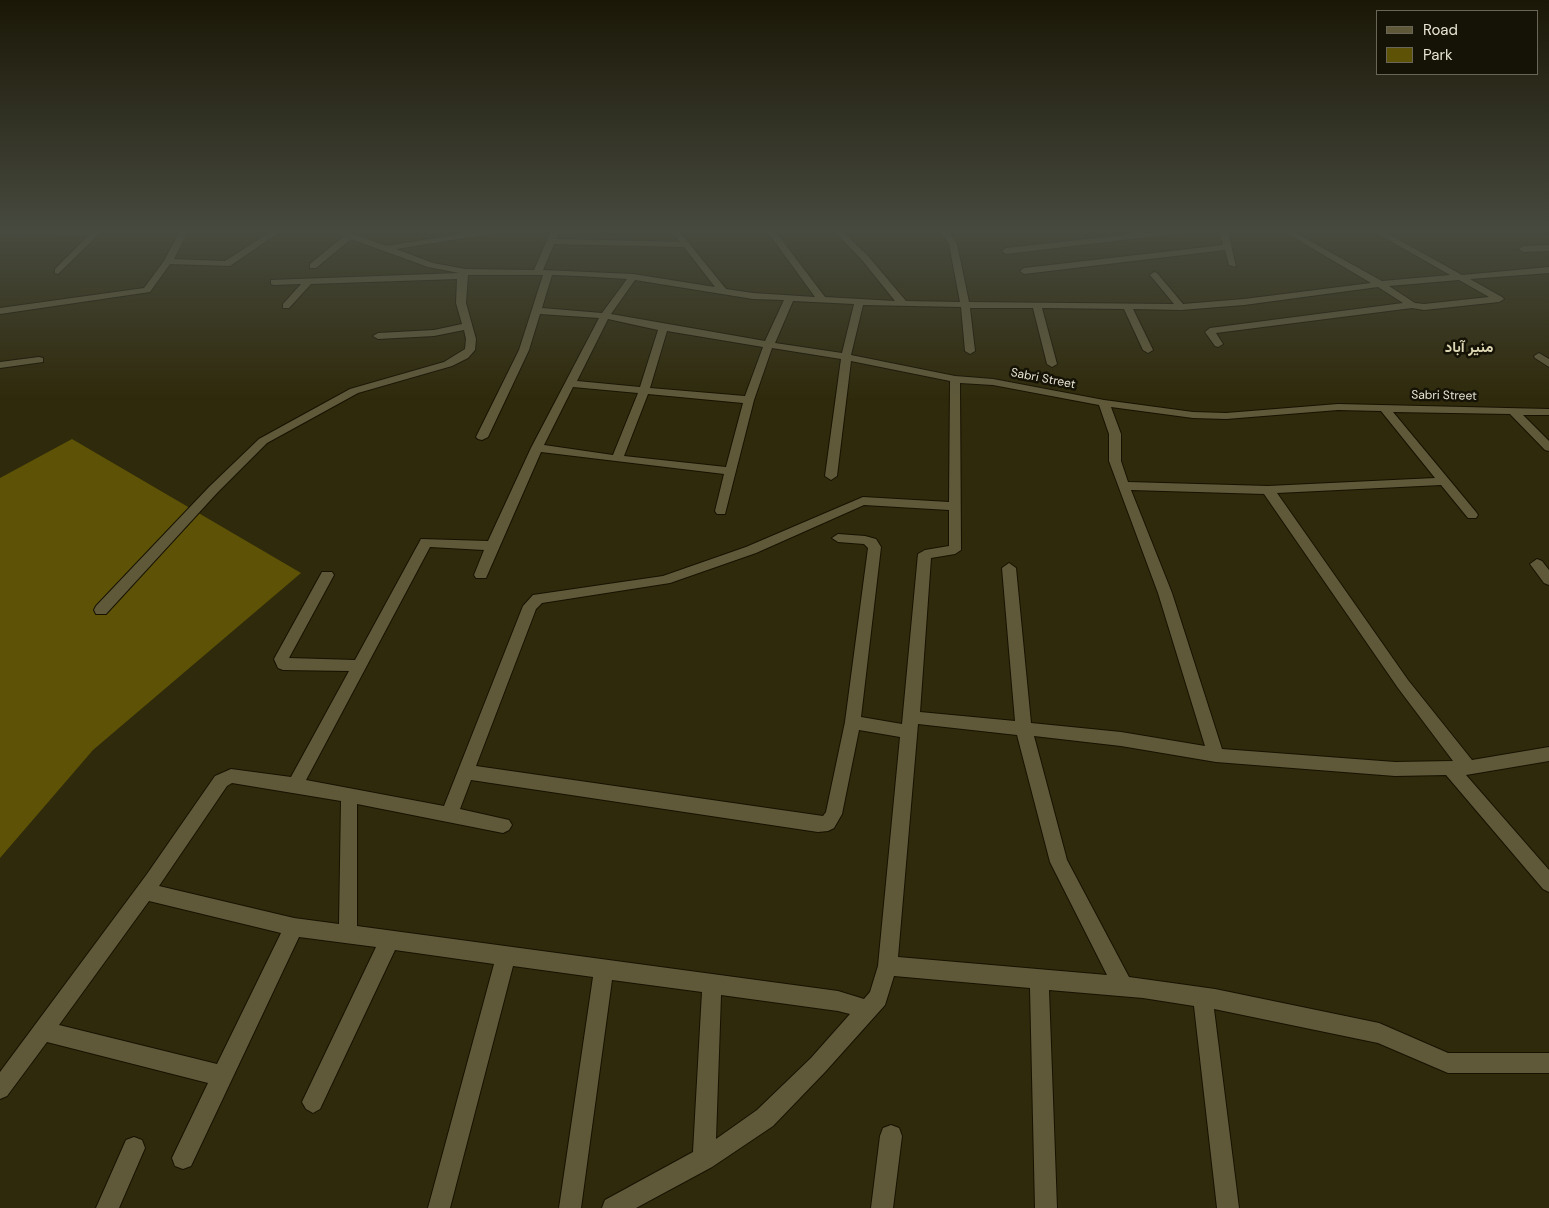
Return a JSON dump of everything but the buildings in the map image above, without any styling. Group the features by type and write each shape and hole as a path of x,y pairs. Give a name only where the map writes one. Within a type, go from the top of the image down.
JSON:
{"street":[{"path":"0,311 147,290 149,287"},
{"path":"286,306 302,287"},
{"path":"101,610 219,484 263,441 354,390 455,361 470,350 471,339 462,303 463,287"},
{"path":"482,437 524,350 538,311 541,287"},
{"path":"480,575 537,448 605,316 626,287"},
{"path":"700,287 789,299 903,304 1128,308 1181,307 1244,302 1355,287"},
{"path":"720,287 723,291"},
{"path":"813,287 822,300"},
{"path":"889,287 903,304"},
{"path":"962,287 970,351"},
{"path":"1164,287 1181,307"},
{"path":"1385,287 1412,305"},
{"path":"1218,344 1210,332 1212,330 1412,305 1424,307 1499,300 1479,287"},
{"path":"722,511 749,400 769,344 789,299"},
{"path":"831,476 846,357 859,301"},
{"path":"1037,306 1052,364"},
{"path":"1128,308 1148,350"},
{"name":"Sabri Street","path":"538,311 605,316 663,328 846,357 955,379 993,382 1104,403 1193,415 1226,416 1338,408 1549,412"},
{"path":"378,336 434,333 468,326"},
{"path":"617,459 644,390 663,328"},
{"path":"1539,356 1549,364"},
{"path":"0,366 39,360"},
{"path":"613,1208 704,1159 765,1118 818,1065 878,998 888,966 924,554 955,550 955,379"},
{"path":"570,384 749,400"},
{"path":"1104,403 1115,434 1115,462 1165,593 1216,755"},
{"path":"1384,408 1472,514"},
{"path":"1513,410 1547,445"},
{"path":"537,448 617,459 731,471"},
{"path":"1123,486 1268,490 1444,480"},
{"path":"1268,490 1403,684 1468,768"},
{"path":"449,816 530,606 538,599 639,586 665,580 751,550 863,502 954,506"},
{"path":"466,772 627,798 818,824 828,823 834,814 853,722 875,547 871,542 864,540 838,538"},
{"path":"295,785 426,542 492,546"},
{"path":"1537,564 1549,580"},
{"path":"1009,568 1024,730 1059,862 1123,986"},
{"path":"327,575 281,659 283,664 360,666"},
{"path":"853,722 1024,730 1121,739 1216,755 1395,769 1468,768 1549,754"},
{"path":"1450,768 1549,883"},
{"path":"0,1089 144,892 221,782 231,776 295,785 349,797 503,825"},
{"path":"348,935 349,797"},
{"path":"144,892 294,927 838,1001 867,1010"},
{"path":"183,1158 294,927"},
{"path":"313,1102 388,940"},
{"path":"439,1208 506,956"},
{"path":"888,966 1123,986 1203,998 1379,1033 1448,1063 1549,1063"},
{"path":"570,1208 604,970"},
{"path":"1039,979 1046,1208"},
{"path":"704,1159 712,984"},
{"path":"1203,998 1228,1208"},
{"path":"43,1031 223,1076"},
{"path":"882,1208 891,1136"},
{"path":"107,1208 134,1148"}],"green space":[{"path":"72,439 301,573 93,750 0,858 0,478"}],"district":[{"name":"منیر آباد","path":"1469,348"}]}
